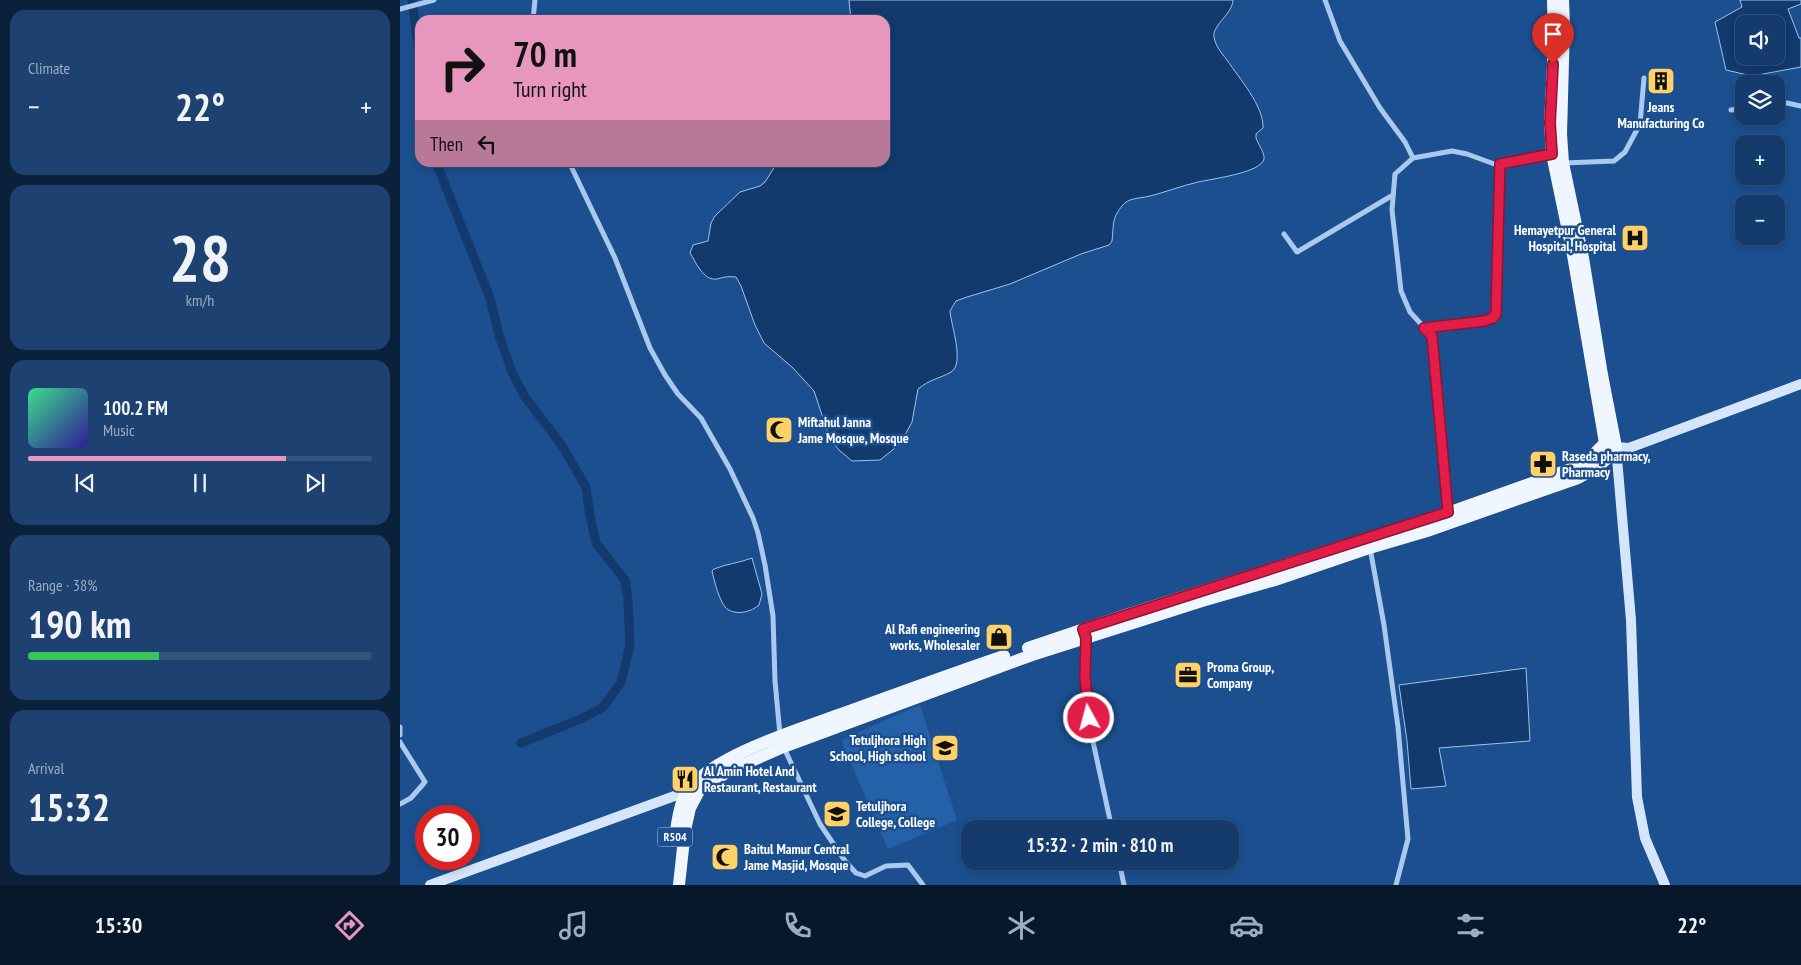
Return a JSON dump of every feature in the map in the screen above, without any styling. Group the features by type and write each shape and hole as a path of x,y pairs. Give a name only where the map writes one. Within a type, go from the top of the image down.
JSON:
{"main road":[{"path":"1553,0 1559,25 1563,163 1583,258 1612,451"},
{"path":"1564,0 1559,25 1550,123 1552,154 1612,451"},
{"name":"R504","path":"670,885 681,808 711,769 730,758 782,742 938,679 1085,634 1369,542 1568,470 1612,451"},
{"name":"R504","path":"1369,542 1427,531 1578,478 1596,468 1612,451"},
{"name":"R504","path":"679,885 685,830 694,790"}],"street":[{"path":"400,9 434,0"},
{"path":"534,15 535,0"},
{"path":"1325,0 1340,41 1380,108 1405,142 1413,158"},
{"path":"1563,163 1614,161 1625,152 1640,124 1644,78"},
{"path":"1785,103 1801,106"},
{"path":"1731,110 1735,109"},
{"path":"1448,512 1432,336 1410,312 1401,291 1392,210 1394,174 1413,158 1452,151 1467,154 1497,165 1552,154"},
{"path":"1424,328 1484,321 1493,318 1496,314 1500,164"},
{"path":"571,167 615,258 650,348 678,394 701,418 730,469 753,518 765,565 773,616 775,681 782,742 820,824 845,861 856,873 865,876 886,866 908,865 923,885"},
{"path":"1284,234 1297,252 1393,196"},
{"path":"1665,885 1645,838 1637,797 1631,620 1612,451 1629,448 1801,384"},
{"path":"1369,542 1384,625 1398,727 1408,839 1396,885"},
{"path":"1085,634 1086,698 1092,737 1110,820"},
{"path":"400,728 400,735"},
{"path":"400,742 424,782 411,798 400,804"},
{"path":"430,885 444,882 694,790"},
{"path":"1121,870 1124,885"}],"shaded area":[{"path":"849,0 1233,0 1229,10 1216,28 1214,37 1219,49 1244,84 1259,111 1263,128 1256,134 1256,138 1264,157 1261,164 1245,172 1198,182 1128,201 1116,215 1112,241 1109,245 1081,254 1010,284 956,301 950,311 957,353 955,368 951,372 918,389 912,422 900,444 880,460 852,461 830,439 814,391 793,368 764,343 736,277 712,279 708,277 690,253 693,245 708,241 711,223 715,216 740,192 760,186 765,182 774,167 890,167 890,15 850,15"},
{"path":"1740,0 1801,0 1801,4 1788,9 1799,38 1801,38 1801,67 1757,75 1748,75 1726,70 1715,22 1742,7"},
{"path":"752,558 762,594 759,605 744,612 734,612 725,607 716,587 712,571 719,567"},
{"path":"1526,668 1530,741 1439,748 1446,786 1411,789 1407,741 1399,685"},
{"path":"920,705 957,820 888,849 841,740"}],"waterway":[{"path":"412,0 415,21"},
{"path":"438,167 490,298 499,335 512,372 525,397 561,444 586,487 596,543 625,580 630,646 621,682 602,708 583,718 521,743"}],"place":[{"name":"Jeans Manufacturing Co","path":"1661,81"},
{"name":"Hemayetpur General Hospital, Hospital","path":"1635,238"},
{"name":"Miftahul Janna Jame Mosque, Mosque","path":"779,430"},
{"name":"Raseda pharmacy, Pharmacy","path":"1543,464"},
{"name":"Al Rafi engineering works, Wholesaler","path":"999,637"},
{"name":"Proma Group, Company","path":"1188,675"},
{"name":"Tetuljhora High School, High school","path":"945,748"},
{"name":"Al Amin Hotel And Restaurant, Restaurant","path":"685,779"},
{"name":"Tetuljhora College, College","path":"837,814"},
{"name":"Baitul Mamur Central Jame Masjid, Mosque","path":"725,857"}],"route":[{"path":"1089,718 1085,677 1086,638 1083,629 1448,512 1432,336 1424,328 1484,321 1493,318 1496,314 1500,164 1552,154 1550,123 1553,64"}]}
